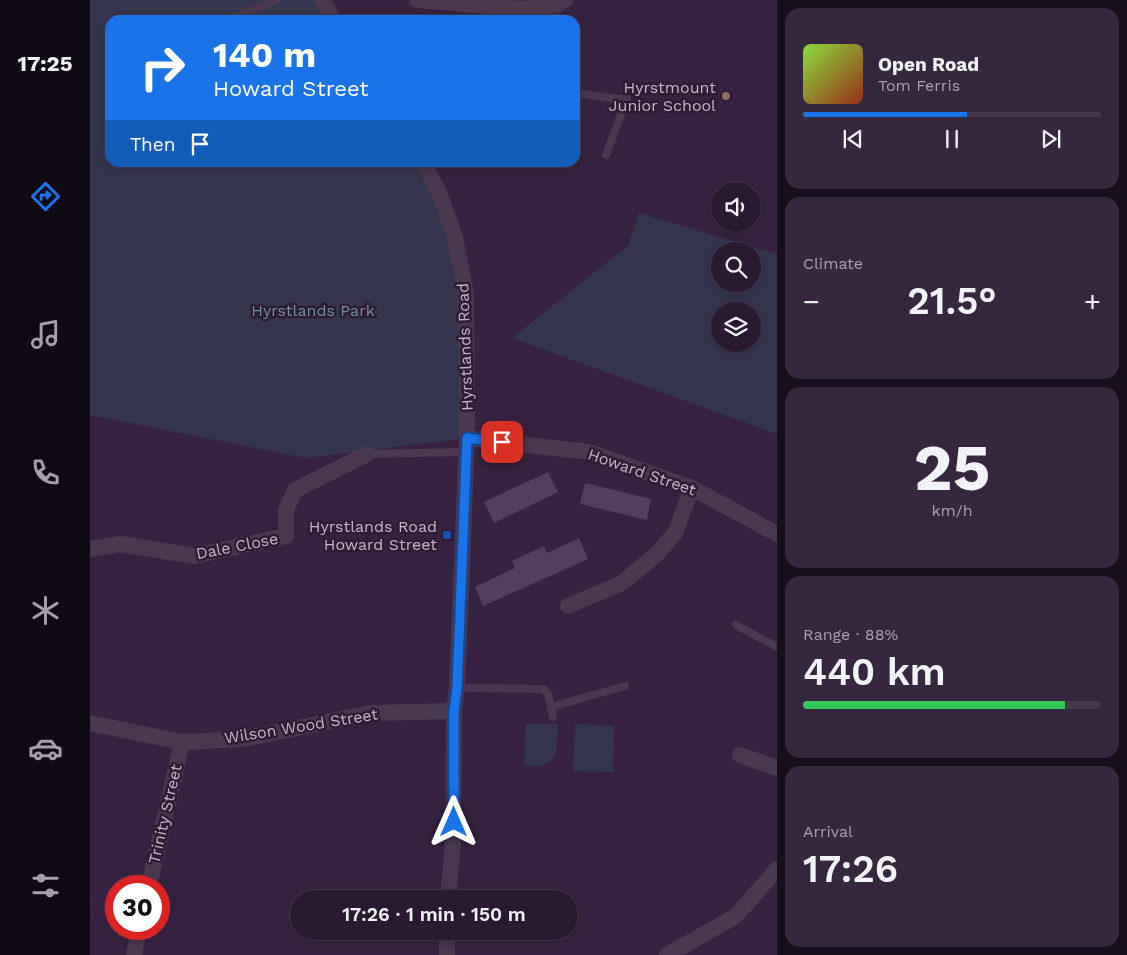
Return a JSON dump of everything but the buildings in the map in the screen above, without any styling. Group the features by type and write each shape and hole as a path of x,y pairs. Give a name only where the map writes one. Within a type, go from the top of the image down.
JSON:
{"street":[{"path":"417,0 521,9 555,6 565,0"},
{"name":"Hyrstlands Road","path":"426,167 440,195 455,237 466,294 467,445 457,688 454,711 453,841 449,890"},
{"name":"Howard Street","path":"467,445 588,452 692,488 777,534"},
{"name":"Dale Close","path":"90,549 120,544 194,556 286,536 286,510 295,490 367,454"},
{"path":"568,606 622,583 658,553 675,533 692,488"},
{"name":"Wilson Wood Street","path":"90,723 182,742 242,739 372,712 454,711"},
{"name":"Trinity Street","path":"152,875 182,742"},
{"path":"740,755 777,768"},
{"path":"667,955 736,916 777,869"},
{"path":"134,955 137,940"},
{"path":"447,940 447,955"}],"lane":[{"path":"240,15 276,0"},
{"path":"580,94 619,99 627,98 606,155"},
{"path":"367,454 467,445"},
{"path":"736,625 777,647"},
{"path":"551,707 625,686"},
{"path":"457,688 544,690 549,696 553,718"}],"green space":[{"name":"Hyrstlands Park","path":"90,0 322,0 331,15 105,15 105,167 425,167 455,237 467,438 306,458 90,415"},
{"path":"639,213 737,242 711,242 711,292 761,292 761,249 777,254 777,434 512,338 628,246"},
{"path":"526,724 558,724 556,755 549,762 541,766 524,765"},
{"path":"575,724 614,726 613,772 573,771"}],"place":[{"name":"Hyrstmount Junior School","path":"726,96"},
{"name":"Hyrstlands Road Howard Street","path":"447,535"}],"route":[{"path":"454,822 454,711 457,688 467,438 502,442"}]}
